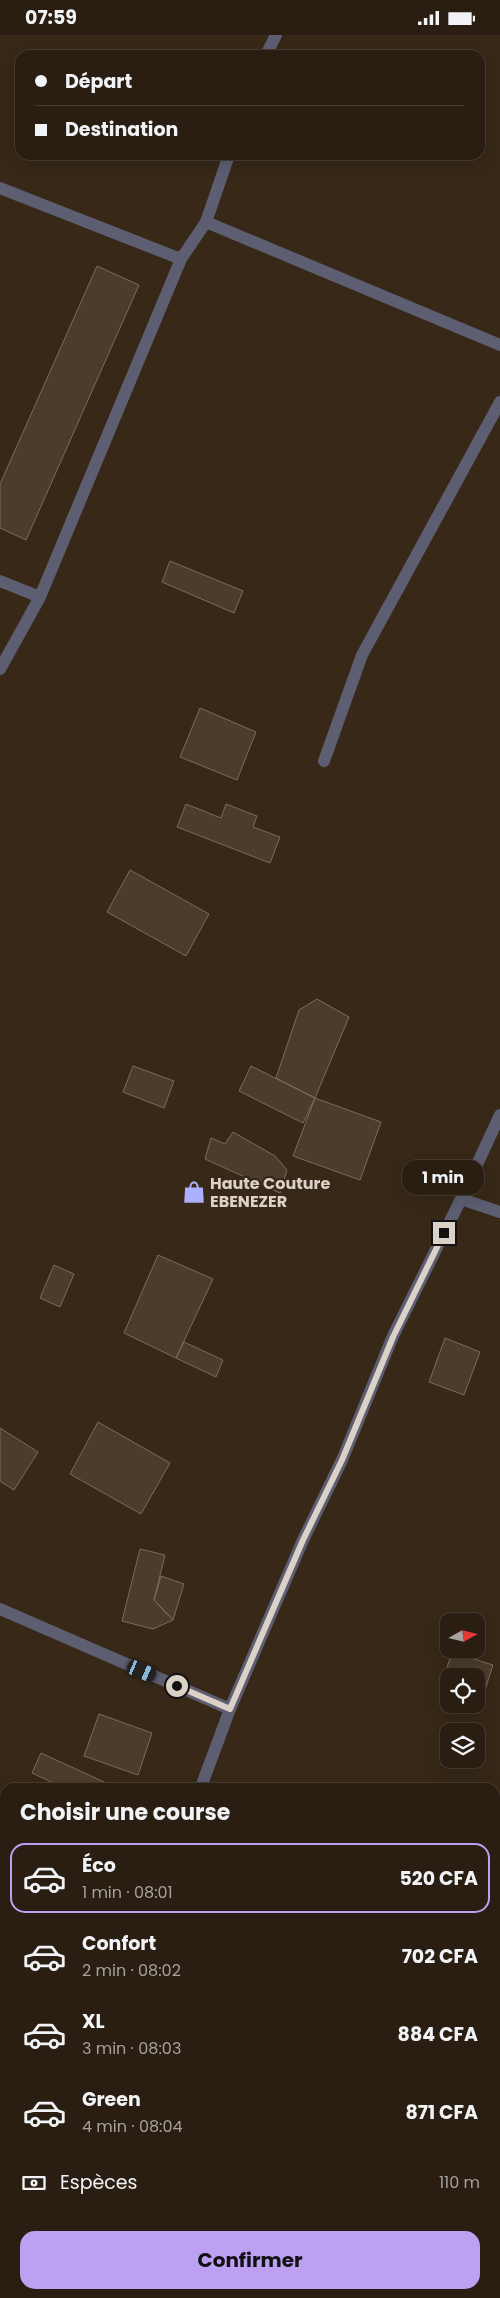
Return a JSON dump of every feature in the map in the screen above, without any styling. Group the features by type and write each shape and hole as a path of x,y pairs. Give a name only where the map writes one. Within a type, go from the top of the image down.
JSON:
{"street":[{"path":"268,50 276,35"},
{"path":"0,669 40,597 182,259 206,222 227,160"},
{"path":"0,188 182,259"},
{"path":"206,222 500,345"},
{"path":"324,761 362,655 500,401"},
{"path":"0,581 40,597"},
{"path":"202,1783 230,1709 303,1540 342,1460 393,1337 500,1115"},
{"path":"461,1199 500,1213"},
{"path":"0,1609 230,1709"}],"building":[{"path":"97,266 139,285 26,540 0,528 0,484"},
{"path":"170,561 243,591 234,613 162,582"},
{"path":"200,708 256,732 237,780 180,757"},
{"path":"186,804 221,818 226,804 257,816 253,827 280,837 270,863 177,827"},
{"path":"130,870 209,914 186,956 107,912"},
{"path":"317,999 349,1017 315,1098 276,1078 299,1010"},
{"path":"133,1066 174,1081 164,1108 123,1092"},
{"path":"251,1066 315,1098 303,1123 239,1091"},
{"path":"315,1098 381,1122 360,1180 293,1156"},
{"path":"233,1132 275,1156 287,1170 280,1193 205,1159 211,1138 225,1144"},
{"path":"158,1255 213,1279 176,1358 124,1333"},
{"path":"54,1265 74,1274 60,1307 40,1298"},
{"path":"445,1338 480,1352 464,1395 429,1382"},
{"path":"184,1342 223,1360 216,1377 176,1358"},
{"path":"98,1422 170,1463 141,1514 70,1474"},
{"path":"0,1428 38,1452 14,1490 0,1481"},
{"path":"140,1549 165,1555 154,1600 173,1620 153,1629 122,1621"},
{"path":"161,1576 184,1584 173,1620 154,1600"},
{"path":"450,1658 471,1658 493,1665 485,1690 485,1668 447,1668"},
{"path":"99,1714 152,1733 138,1775 84,1756"},
{"path":"41,1753 106,1783 53,1783 32,1773"}],"place":[{"name":"Haute Couture EBENEZER","path":"194,1192"}],"route":[{"path":"177,1686 230,1709 303,1540 342,1460 393,1337 444,1233"}]}
